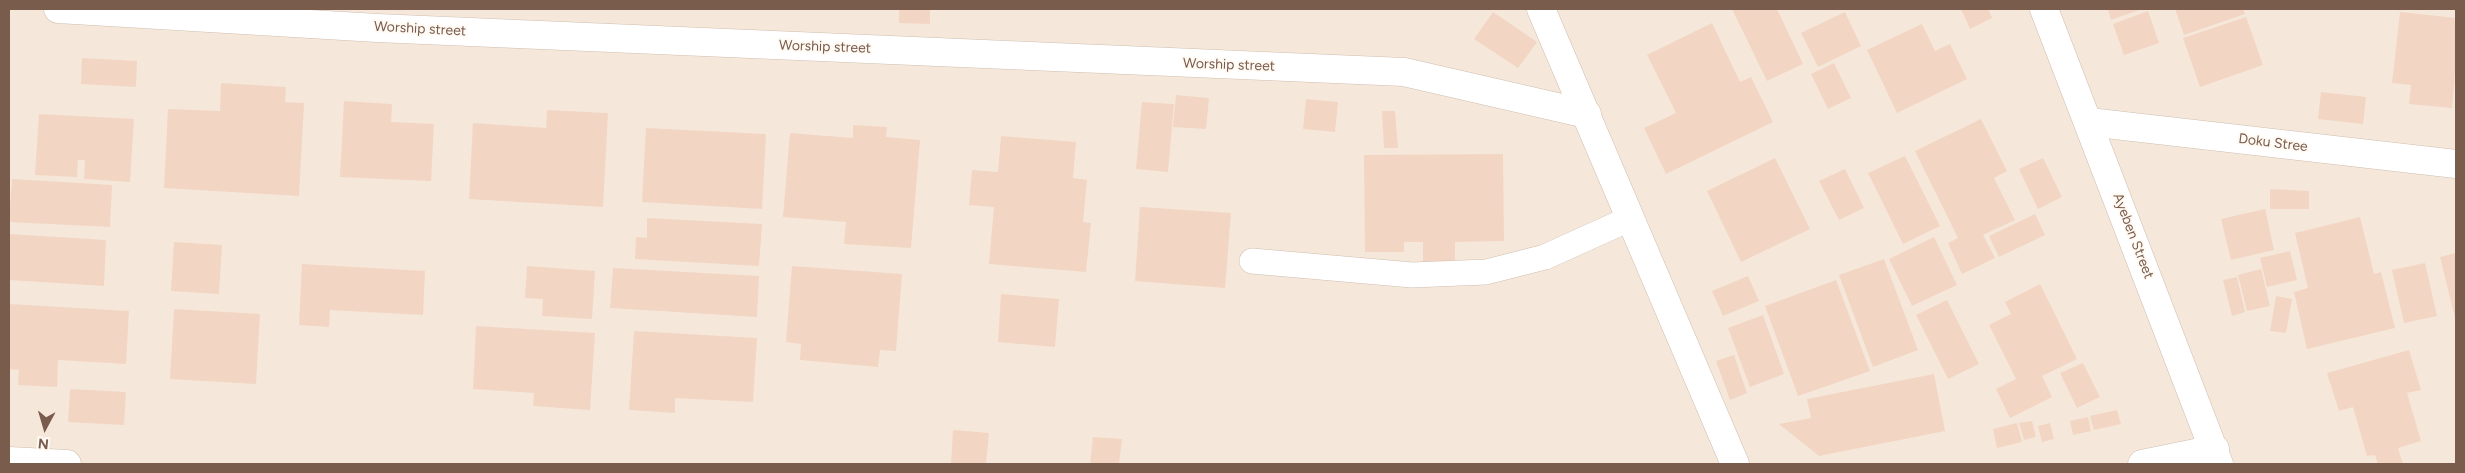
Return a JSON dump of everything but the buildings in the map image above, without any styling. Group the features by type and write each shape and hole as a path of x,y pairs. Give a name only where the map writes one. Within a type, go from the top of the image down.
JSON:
{"street":[{"name":"Worship street","path":"58,9 377,28 1404,72 1587,114"},
{"path":"1541,9 1735,464"},
{"name":"Ayeben Street","path":"2044,9 2217,457"},
{"name":"Doku Stree","path":"2089,122 2456,164"},
{"path":"2142,464 2217,457"},
{"path":"9,461 67,464"}],"lane":[{"path":"1252,261 1412,275 1486,272 1545,257 1629,219"}],"shaded area":[{"path":"9,9 2456,9 2456,464 9,464"}]}
